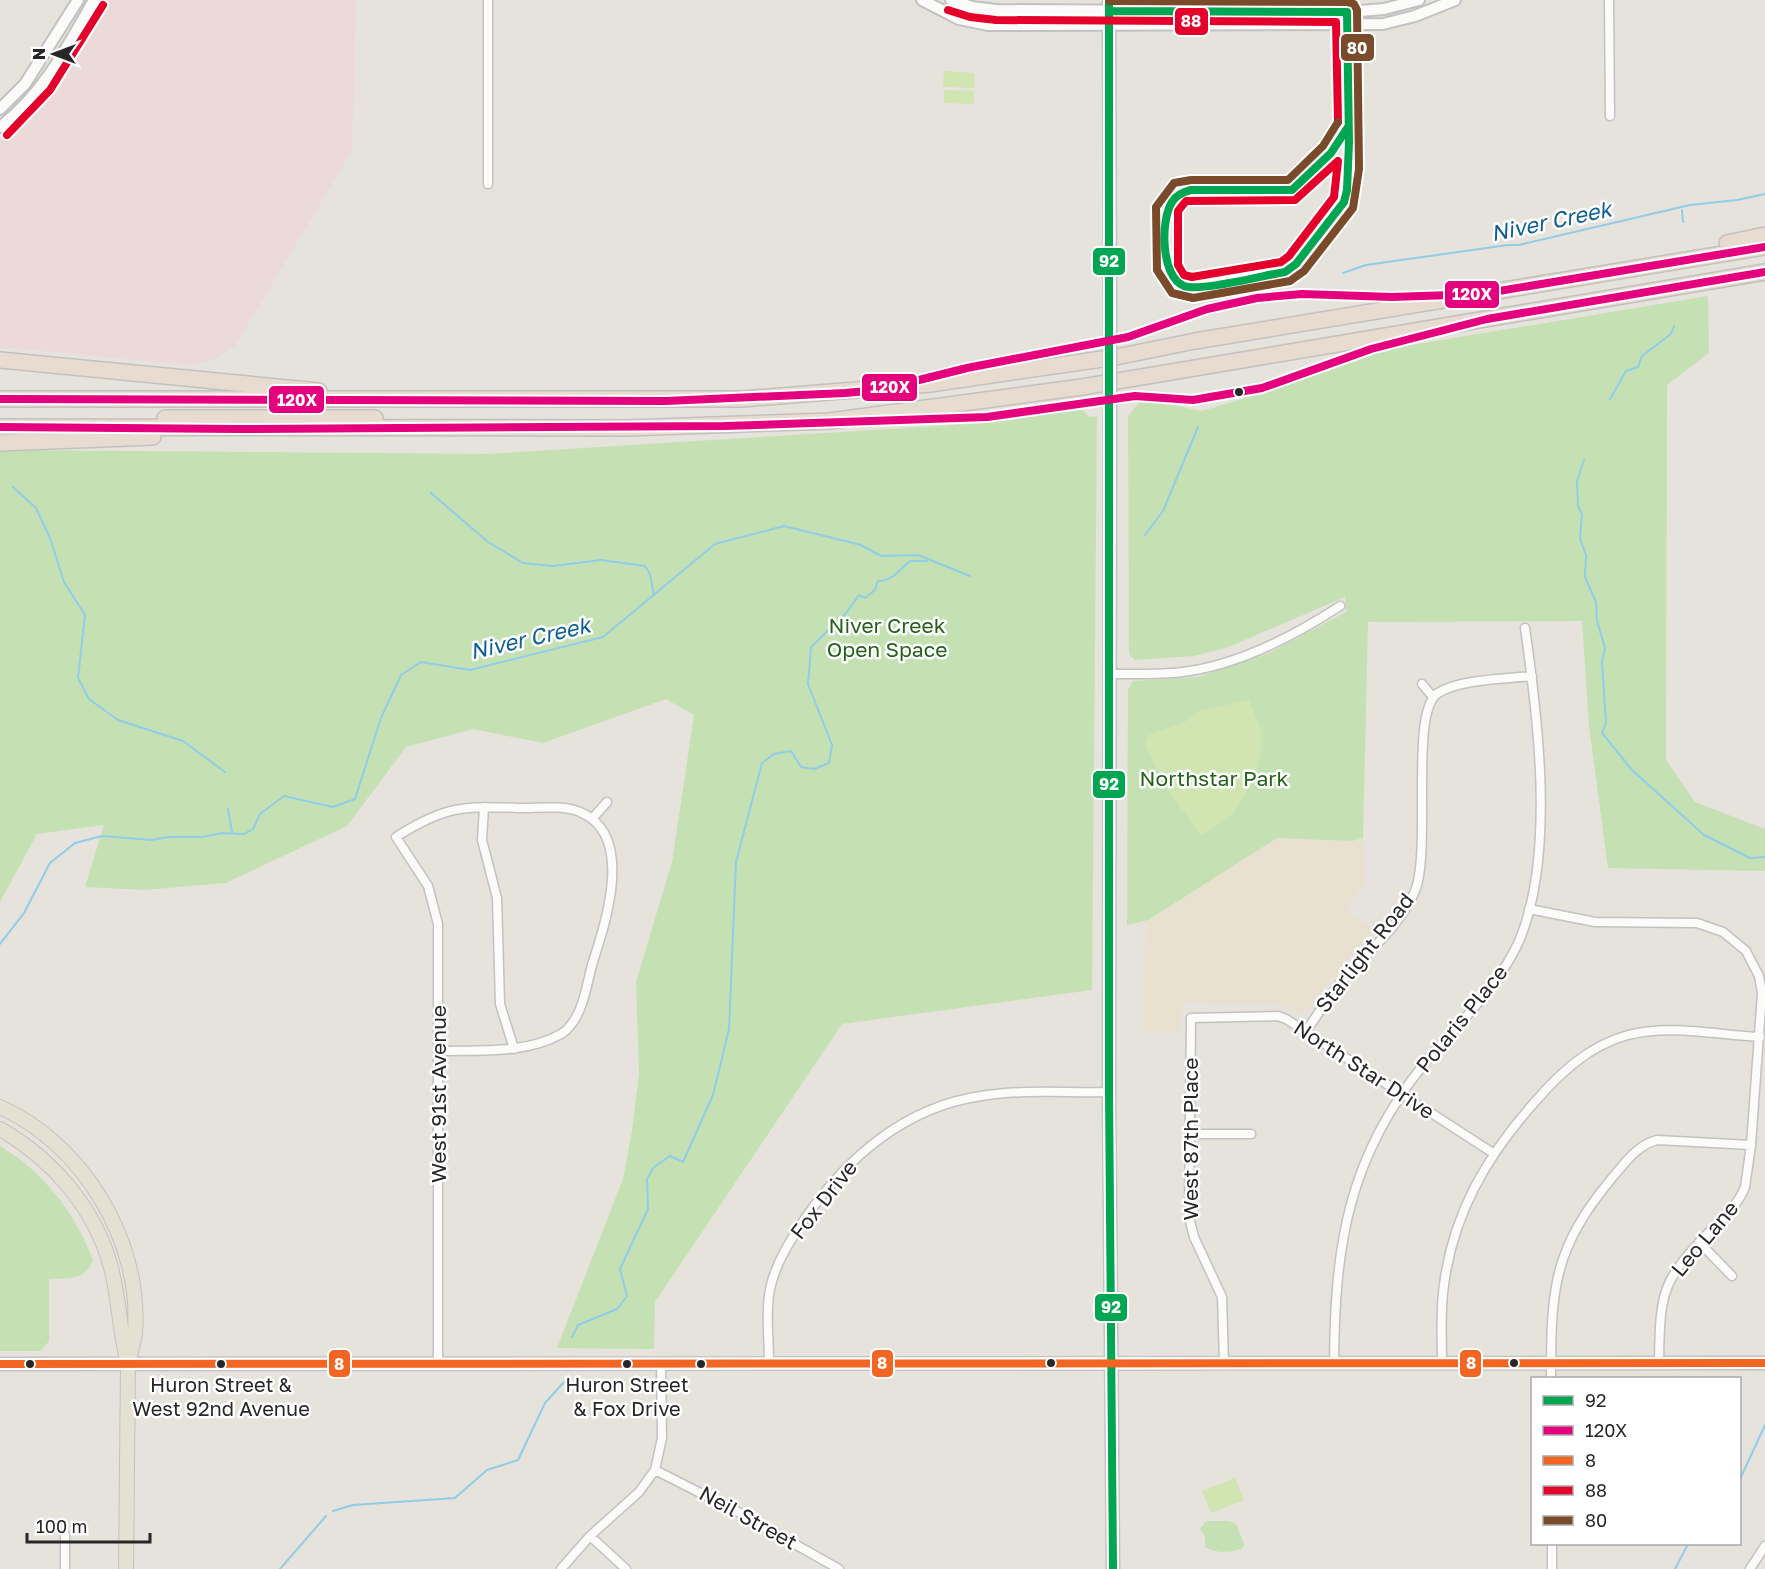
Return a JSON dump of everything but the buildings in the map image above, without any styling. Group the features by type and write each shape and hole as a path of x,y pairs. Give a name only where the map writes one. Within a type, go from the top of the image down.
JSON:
{"highway":[{"path":"1701,258 1726,243 1765,235"},
{"path":"1113,363 1226,336 1765,246"},
{"path":"0,399 682,401 792,397 930,384 1170,355 1765,256"},
{"path":"0,427 239,429 735,426 824,421 1082,387 1765,272"},
{"path":"1688,285 1765,279"},
{"path":"0,360 424,400"},
{"path":"0,409 178,407 246,399"},
{"path":"0,417 660,418 761,416 893,406 924,409"},
{"path":"0,443 215,435 239,429"}],"main road":[{"path":"1109,5 1110,324 1113,363 1110,416 1109,674 1109,1092 1113,1569"},
{"path":"0,1107 30,1124 56,1145 92,1185 111,1217 124,1250 134,1295 135,1334 128,1364 126,1569"},
{"path":"0,1129 19,1140 53,1169 95,1225 111,1265 120,1330 128,1364"},
{"path":"0,1364 1111,1361 1765,1363"}],"street":[{"path":"0,109 26,84 78,0"},
{"path":"0,128 19,112 45,83 94,0"},
{"path":"488,184 489,0"},
{"path":"922,0 959,19 988,25 1383,24 1421,15 1455,0"},
{"path":"951,0 972,8 996,10 1109,5 1347,12 1384,9 1419,0"},
{"path":"1609,0 1610,116"},
{"path":"1109,674 1173,673 1219,664 1261,648 1340,606"},
{"name":"Polaris Place","path":"1334,1362 1334,1295 1344,1229 1372,1146 1402,1093 1501,975 1520,938 1529,909 1536,875 1539,837 1538,731 1525,628"},
{"path":"1422,684 1433,697 1455,687 1532,676"},
{"name":"Starlight Road","path":"1306,1030 1333,992 1390,928 1414,892 1423,862 1423,724 1426,709 1433,697"},
{"path":"592,819 607,802"},
{"path":"440,1051 514,1048 564,1032 576,1017 608,911 612,866 608,841 592,819 571,809 484,807 482,840 497,898 500,1004 514,1048"},
{"name":"West 91st Avenue","path":"438,1363 440,1051 437,913 428,886 396,837 419,822 452,809 484,807"},
{"name":"Leo Lane","path":"1529,909 1595,922 1697,923 1723,932 1746,951 1759,976 1762,993 1760,1037 1745,1187 1739,1200 1677,1268 1663,1294 1660,1311 1659,1363"},
{"name":"North Star Drive","path":"1191,1018 1278,1016 1306,1030 1493,1153"},
{"name":"West 87th Place","path":"1191,1018 1189,1217 1194,1237 1222,1297 1224,1362"},
{"path":"1442,1362 1442,1307 1447,1264 1463,1210 1493,1153 1554,1080 1581,1057 1602,1045 1628,1035 1662,1031 1760,1037"},
{"name":"Fox Drive","path":"769,1362 770,1287 783,1253 823,1193 876,1141 908,1121 965,1099 1002,1094 1109,1092"},
{"path":"1190,1134 1251,1134"},
{"path":"1551,1377 1554,1287 1561,1259 1584,1213 1630,1156 1644,1145 1657,1140 1751,1145"},
{"path":"1699,1242 1732,1276"},
{"path":"561,1569 590,1536 639,1492 655,1470 662,1438 661,1363"},
{"name":"Neil Street","path":"655,1470 738,1512 839,1569"},
{"path":"64,1569 65,1535"},
{"path":"590,1536 626,1569"},
{"path":"1552,1545 1552,1569"},
{"path":"1750,1569 1765,1546"}],"shaded area":[{"path":"109,0 356,0 352,151 235,346 217,358 189,365 0,347 0,140 45,101 77,56 96,13"},
{"path":"1277,838 1352,841 1363,838 1364,884 1345,908 1372,931 1303,1013 1278,1004 1182,1002 1180,1031 1143,1032 1143,973 1148,920"}],"green space":[{"path":"944,71 975,73 974,88 943,87"},
{"path":"944,90 974,91 974,104 944,103"},
{"name":"Northstar Park","path":"1708,296 1709,353 1667,385 1666,760 1695,802 1765,829 1765,871 1608,868 1589,726 1582,621 1368,622 1363,838 1352,841 1277,838 1148,920 1127,925 1128,690 1133,681 1198,677 1267,654 1346,612 1345,597 1226,648 1194,656 1135,660 1129,654 1128,416 1142,399 1202,411 1275,389 1381,350"},
{"name":"Niver Creek Open Space","path":"1080,407 1089,417 1097,416 1092,990 842,1024 655,1302 654,1349 557,1348 623,1179 639,1073 636,982 672,862 694,715 666,699 543,743 473,729 406,747 347,826 226,883 144,890 85,887 104,825 37,834 0,902 0,450 488,454 984,423"},
{"name":"Northstar Park","path":"1249,700 1262,732 1261,752 1254,778 1233,814 1201,836 1163,782 1145,745 1149,735 1185,722 1196,712"},
{"path":"0,1146 30,1168 56,1195 77,1226 93,1260 90,1267 81,1275 49,1279 49,1341 41,1351 0,1351"},
{"path":"1235,1478 1244,1500 1211,1513 1202,1491"},
{"path":"1206,1521 1229,1521 1236,1524 1244,1544 1243,1548 1224,1552 1205,1547 1205,1536 1200,1529"}],"waterway":[{"name":"Niver Creek","path":"1343,273 1366,265 1519,245 1690,205 1737,200 1765,194"},
{"path":"1682,210 1683,222"},
{"path":"1610,399 1626,371 1638,367 1642,356 1671,334 1674,326"},
{"name":"Niver Creek","path":"1145,535 1163,511 1198,427"},
{"path":"1584,460 1577,481 1578,506 1582,514 1580,539 1586,555 1585,577 1596,602 1597,621 1605,648 1602,662 1606,723 1602,733 1632,770 1704,835 1750,858 1765,857"},
{"path":"13,487 36,508 50,538 64,582 85,615 78,678 89,699 118,720 183,741 225,772"},
{"path":"431,493 488,542 523,563 553,566 601,560 645,566 650,574 654,595"},
{"name":"Niver Creek","path":"0,944 24,913 50,863 75,843 102,836 151,840 169,837 202,837 222,833 244,834 253,829 260,814 284,796 333,807 355,799 381,718 401,675 421,662 470,670 603,637 715,544 784,526 861,545 881,556 918,555 970,576"},
{"path":"572,1337 578,1325 617,1309 627,1296 620,1269 648,1209 647,1179 654,1167 670,1156 683,1162 713,1095 729,1029 736,862 762,763 774,754 791,751 801,767 814,769 829,763 832,745 808,684 811,647 846,613 859,595 865,598 875,590 878,581 892,577 910,561 927,561"},
{"path":"228,809 232,832"},
{"path":"333,1511 353,1505 455,1498 487,1470 518,1460 545,1403 564,1382"},
{"path":"1741,1477 1765,1425"},
{"path":"280,1569 326,1516"},
{"path":"1675,1569 1687,1545"}],"transit line":[{"name":"92","path":"1109,0 1109,1092 1113,1569"},
{"name":"80","path":"1109,1 1347,2 1354,4 1357,10 1359,169 1353,208 1304,271 1290,281 1193,298 1172,293 1157,270 1156,207 1174,183 1191,180 1288,180 1323,146 1338,122"},
{"name":"88","path":"7,135 50,90 103,5"},
{"name":"88","path":"948,10 970,17 996,20 1336,22 1338,122"},
{"name":"92","path":"1109,11 1347,12"},
{"name":"92","path":"1347,12 1349,142 1347,190 1344,202 1296,264 1285,272 1204,287 1184,286 1176,281 1167,260 1164,235 1168,211 1176,197 1191,190 1292,190 1331,153 1348,127"},
{"name":"88","path":"1338,161 1334,197 1289,256 1281,262 1192,277 1184,275 1178,265 1178,211 1186,201 1295,200 1338,161"},
{"name":"120X","path":"0,399 666,401 845,393 879,390 967,368 1128,337 1207,309 1257,298 1302,294 1392,297 1481,294 1765,247"},
{"name":"120X","path":"0,427 239,429 724,426 987,417 1135,396 1193,400 1262,388 1371,349 1487,319 1765,272"},
{"name":"8","path":"0,1364 1765,1363"}],"place":[{"name":"Huron Street & West 92nd Avenue","path":"221,1364"},
{"name":"Huron Street & Fox Drive","path":"627,1364"}]}
